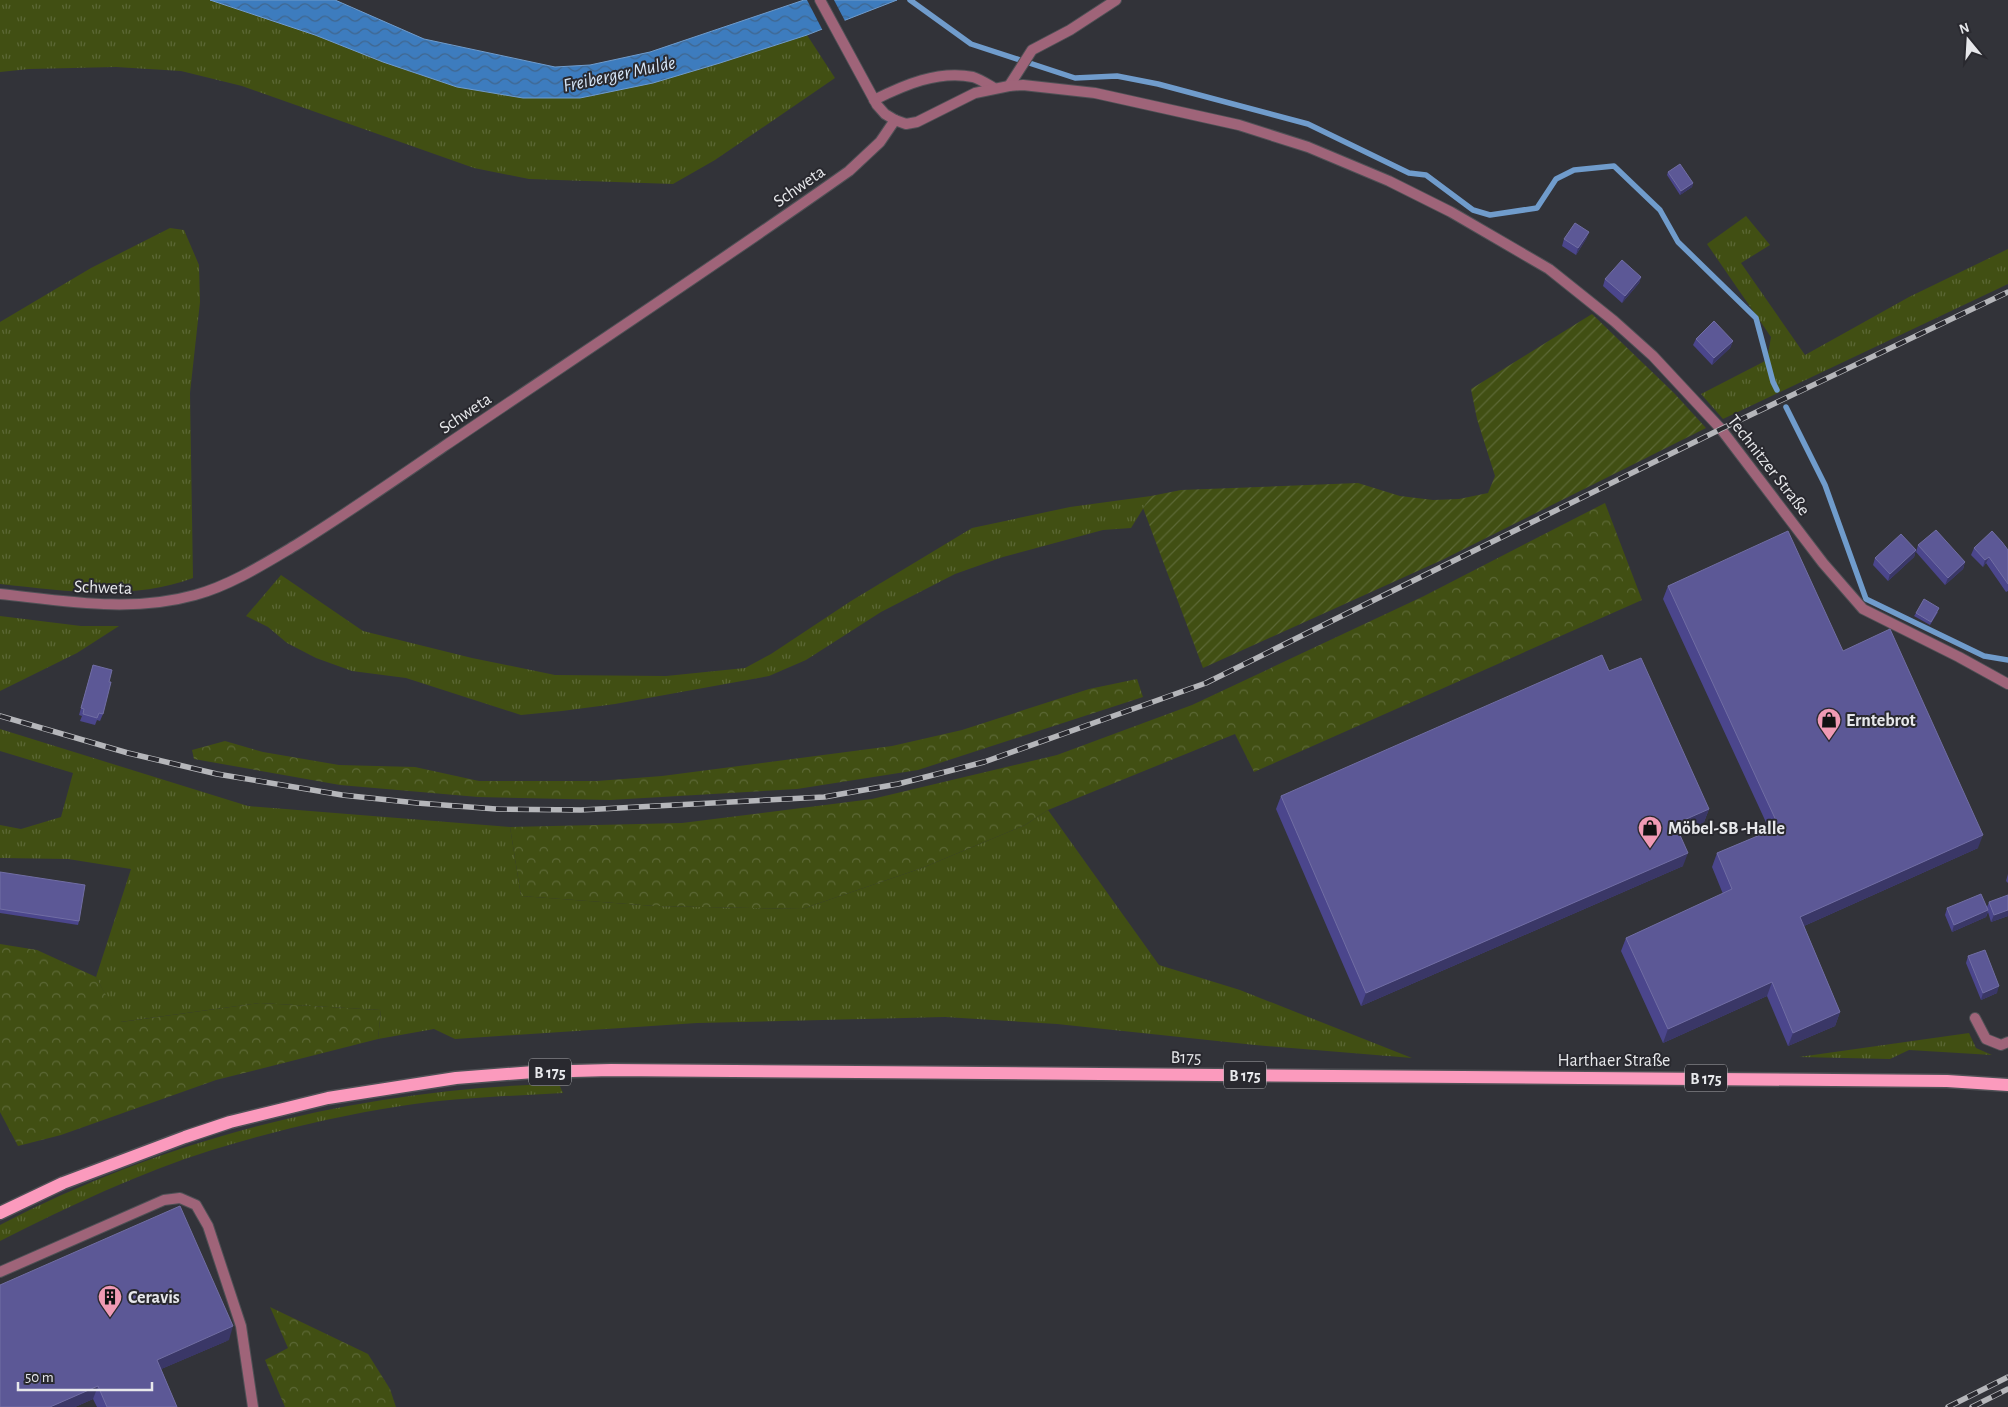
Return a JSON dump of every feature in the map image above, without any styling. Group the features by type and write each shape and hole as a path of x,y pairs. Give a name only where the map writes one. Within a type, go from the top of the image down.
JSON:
{"main road":[{"name":"B175","path":"0,1213 63,1183 230,1122 328,1098 456,1078 534,1072 611,1070 1369,1076"},
{"name":"Harthaer Straße","path":"1369,1076 1947,1081 2008,1085"}],"street":[{"path":"820,0 874,100 885,114 895,120"},
{"path":"1009,86 1032,50 1070,30 1116,0"},
{"path":"874,100 908,83 949,75 974,77 994,88"},
{"name":"Technitzer Straße","path":"895,120 906,124 917,122 975,93 1009,86 1023,85 1104,95 1239,125 1308,147 1389,181 1451,212 1549,269 1614,321 1659,362 1721,429 1823,562 1863,609 2008,684"},
{"name":"Schweta","path":"0,594 120,605 167,602 224,584 266,563 378,491 797,208 859,162 880,142 895,120"},
{"path":"1975,1018 1986,1039 2001,1045 2008,1042"},
{"path":"0,1272 164,1200 180,1198 196,1205 208,1226 241,1326 253,1407"}],"green space":[{"path":"0,0 210,0 315,35 383,62 457,87 523,98 580,98 653,83 807,35 835,78 715,160 673,184 529,179 474,168 242,86 181,71 116,67 29,69 0,72"},
{"path":"1746,216 1770,245 1741,263 1805,355 1909,297 2008,249 2008,284 1723,419 1701,394 1767,360 1771,337 1707,244"},
{"path":"170,228 184,230 199,265 200,302 190,393 193,578 146,590 122,592 73,591 0,584 0,322 91,268"},
{"path":"1592,314 1674,393 1706,428 1442,560 1203,668 1143,508 1151,496 1181,490 1358,483 1400,496 1433,500 1459,499 1488,493 1495,476 1477,419 1471,389"},
{"path":"1151,496 1131,528 1103,530 1003,557 955,574 881,612 806,660 769,676 615,704 521,715 406,678 352,671 316,658 287,643 268,627 246,616 281,575 363,631 472,658 555,675 666,676 745,668 771,654 851,601 972,528 1070,507"},
{"path":"1605,503 1642,600 1254,772 1235,734 1048,810 1025,825 922,868 802,909 655,906 521,896 510,827 682,823 872,799 1057,755 1192,705 1424,596"},
{"path":"0,616 81,626 119,626 77,653 0,691"},
{"path":"1137,679 1143,697 918,770 797,789 610,800 478,797 340,785 194,759 192,750 225,741 263,752 339,765 415,767 479,781 597,781 662,776 892,746 962,730 1089,689"},
{"path":"0,729 248,806 510,827 521,896 655,906 802,909 922,868 1025,825 1048,810 1159,965 1240,990 1412,1058 1255,1045 1057,1024 945,1017 697,1023 455,1039 434,1029 378,1039 381,1010 260,1003 120,1022 96,977 131,869 68,859 0,858 0,825 21,829 61,817 73,773 0,751"},
{"path":"0,944 37,950 96,977 121,1022 260,1003 381,1010 378,1039 216,1080 61,1135 18,1146 0,1112"},
{"path":"1969,1033 1976,1048 1992,1055 1909,1050 1890,1059 1799,1057"},
{"path":"559,1084 563,1093 461,1099 401,1106 329,1119 235,1143 185,1159 131,1180 78,1203 0,1241 0,1225 65,1194 132,1166 201,1142 271,1123 342,1107 414,1095"},
{"path":"270,1307 368,1354 390,1389 396,1407 285,1407 265,1360 288,1348"}],"water":[{"name":"Freiberger Mulde","path":"210,0 335,0 424,39 555,67 590,65 650,52 804,0 897,0 807,35 653,83 580,98 523,98 457,87 383,62 315,35"}],"pier":[{"path":"807,0 834,0 846,23 823,31"}],"building":[{"path":"1680,164 1693,183 1681,191 1668,172"},
{"path":"1575,223 1589,232 1578,248 1564,239"},
{"path":"1622,260 1641,277 1625,296 1605,279"},
{"path":"1714,321 1733,341 1714,358 1696,339"},
{"path":"1936,530 1965,562 1948,578 1918,545"},
{"name":"Erntebrot","path":"1788,531 1843,651 1890,629 1983,835 1800,917 1840,1012 1793,1033 1772,982 1668,1029 1626,938 1732,889 1717,853 1779,827 1668,586"},
{"path":"1992,531 2008,550 2008,584 1989,557 1985,560 1974,548"},
{"path":"1901,534 1916,550 1890,574 1875,558"},
{"path":"1924,599 1939,608 1931,622 1916,613"},
{"path":"1602,655 1609,671 1641,658 1709,809 1675,824 1688,853 1366,993 1281,796"},
{"path":"93,665 112,670 103,714 99,713 97,718 83,714 84,709 81,708"},
{"path":"0,872 85,885 79,921 0,909"},
{"path":"1981,894 1988,910 1954,925 1947,908"},
{"path":"2008,895 2008,910 1994,915 1989,902"},
{"path":"1985,950 1999,986 1983,993 1968,956"},
{"name":"Ceravis","path":"180,1206 233,1326 157,1360 177,1407 107,1407 98,1386 50,1407 0,1407 0,1285"}],"waterway":[{"path":"910,0 971,44 1075,78 1117,76 1158,84 1308,124 1409,173 1426,175 1473,210 1490,215 1537,208 1556,179 1574,170 1614,166 1660,210 1678,242 1756,318 1773,382 1777,390"},
{"path":"1786,407 1825,485 1866,599 1984,656 2008,660"}],"railway":[{"path":"0,716 128,753 217,774 342,795 496,809 581,810 824,797 898,784 984,762 1206,683 1721,429 2008,292"},
{"path":"1948,1407 2008,1377"},
{"path":"1972,1407 2008,1389"}],"place":[{"name":"Erntebrot","path":"1829,741"},
{"name":"Möbel-SB -Halle","path":"1650,849"},
{"name":"Ceravis","path":"110,1318"}]}
